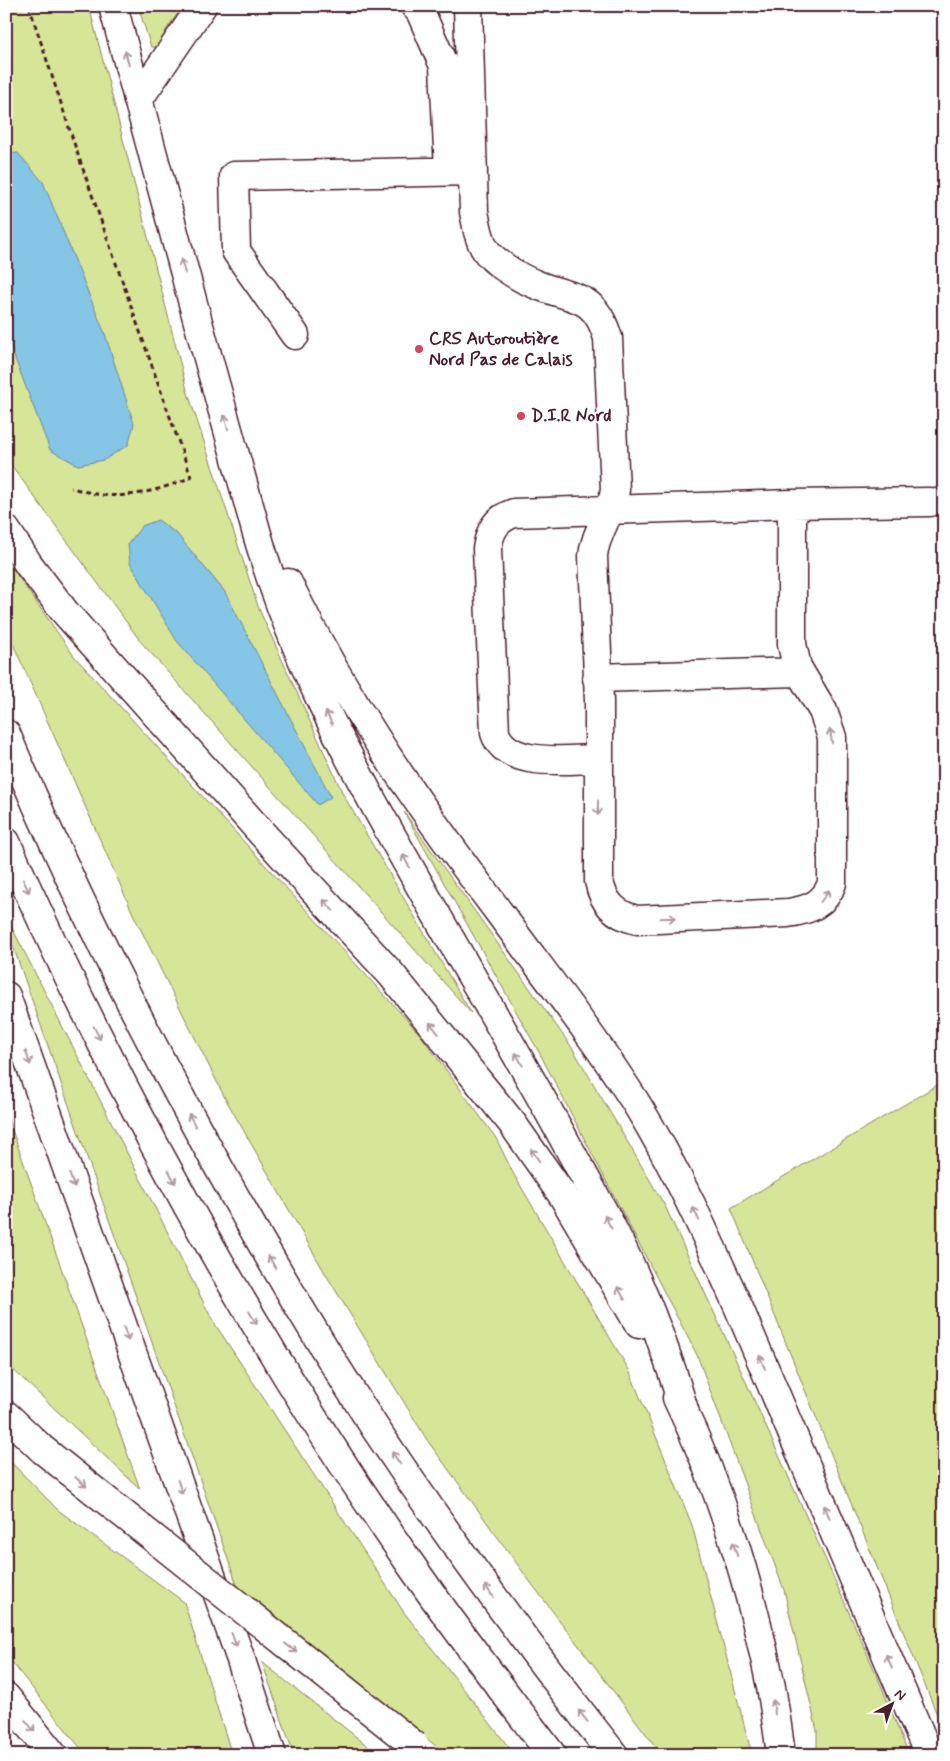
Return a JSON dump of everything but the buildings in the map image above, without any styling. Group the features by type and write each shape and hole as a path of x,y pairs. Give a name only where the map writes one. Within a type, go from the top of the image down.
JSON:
{"main road":[{"path":"113,6 266,567 292,638 311,682 350,760 543,1101 624,1251 670,1362 685,1413"},
{"path":"138,100 202,6"},
{"path":"415,6 420,11 444,66 461,171 481,242 486,251 495,262 536,285 580,299 597,313 604,324 608,338 615,490 610,510 597,538 593,556 598,678 598,881 601,891 611,907 627,917 637,920 788,913 807,910 827,896 832,883 832,737 823,711 799,672 792,644 792,504"},
{"path":"461,171 468,6"},
{"path":"295,335 236,251 234,176 461,171"},
{"path":"240,469 281,571 345,689 392,764 610,1064 658,1142 709,1241 837,1535 929,1755"},
{"path":"598,760 534,759 510,752 496,738 487,549 490,533 501,519 514,513 792,504 930,502"},
{"path":"6,530 29,565 64,611 258,829 391,974 512,1123 563,1196 651,1344 685,1413 707,1468 733,1541 754,1612 771,1688 781,1755"},
{"path":"598,678 799,672"},
{"path":"6,734 44,823 106,956 220,1171 294,1300 377,1431 425,1502 517,1631 614,1755"},
{"path":"6,842 42,922 138,1114 187,1205 285,1372 411,1566 552,1755"},
{"path":"6,996 237,1648 272,1755"},
{"path":"6,1415 43,1450 420,1750"},
{"path":"6,1697 53,1755"}],"path":[{"path":"29,6 81,164 191,477 168,487 137,493 103,495 71,488"}],"green space":[{"path":"6,6 89,6 187,390 259,609 344,796 471,1013 141,642 6,458"},
{"path":"138,6 183,6 166,30 160,47 151,47"},
{"path":"6,559 74,656 419,1033 496,1138 513,1173 629,1370 692,1525 752,1755 662,1755 531,1583 427,1440 325,1273 225,1098 134,916 6,628"},
{"path":"404,812 573,1049 665,1206 820,1547 878,1678 909,1755 817,1755 817,1731 784,1590 697,1355 540,1054"},
{"path":"6,916 213,1321 403,1611 515,1755 447,1755 237,1585 6,926"},
{"path":"944,1081 944,1732 731,1208"},
{"path":"6,1113 140,1489 6,1363"},
{"path":"6,1457 58,1510 184,1602 232,1755 86,1755 6,1655"},
{"path":"262,1662 379,1755 294,1755"}],"water":[{"path":"18,153 43,182 105,334 134,424 128,445 104,460 78,465 50,450 6,335 6,154"},
{"path":"158,520 177,534 225,592 331,797 318,805 177,641 130,563 128,544 142,526"}],"place":[{"name":"CRS Autoroutière Nord Pas de Calais","path":"419,349"},
{"name":"D.I.R Nord","path":"521,416"}]}
